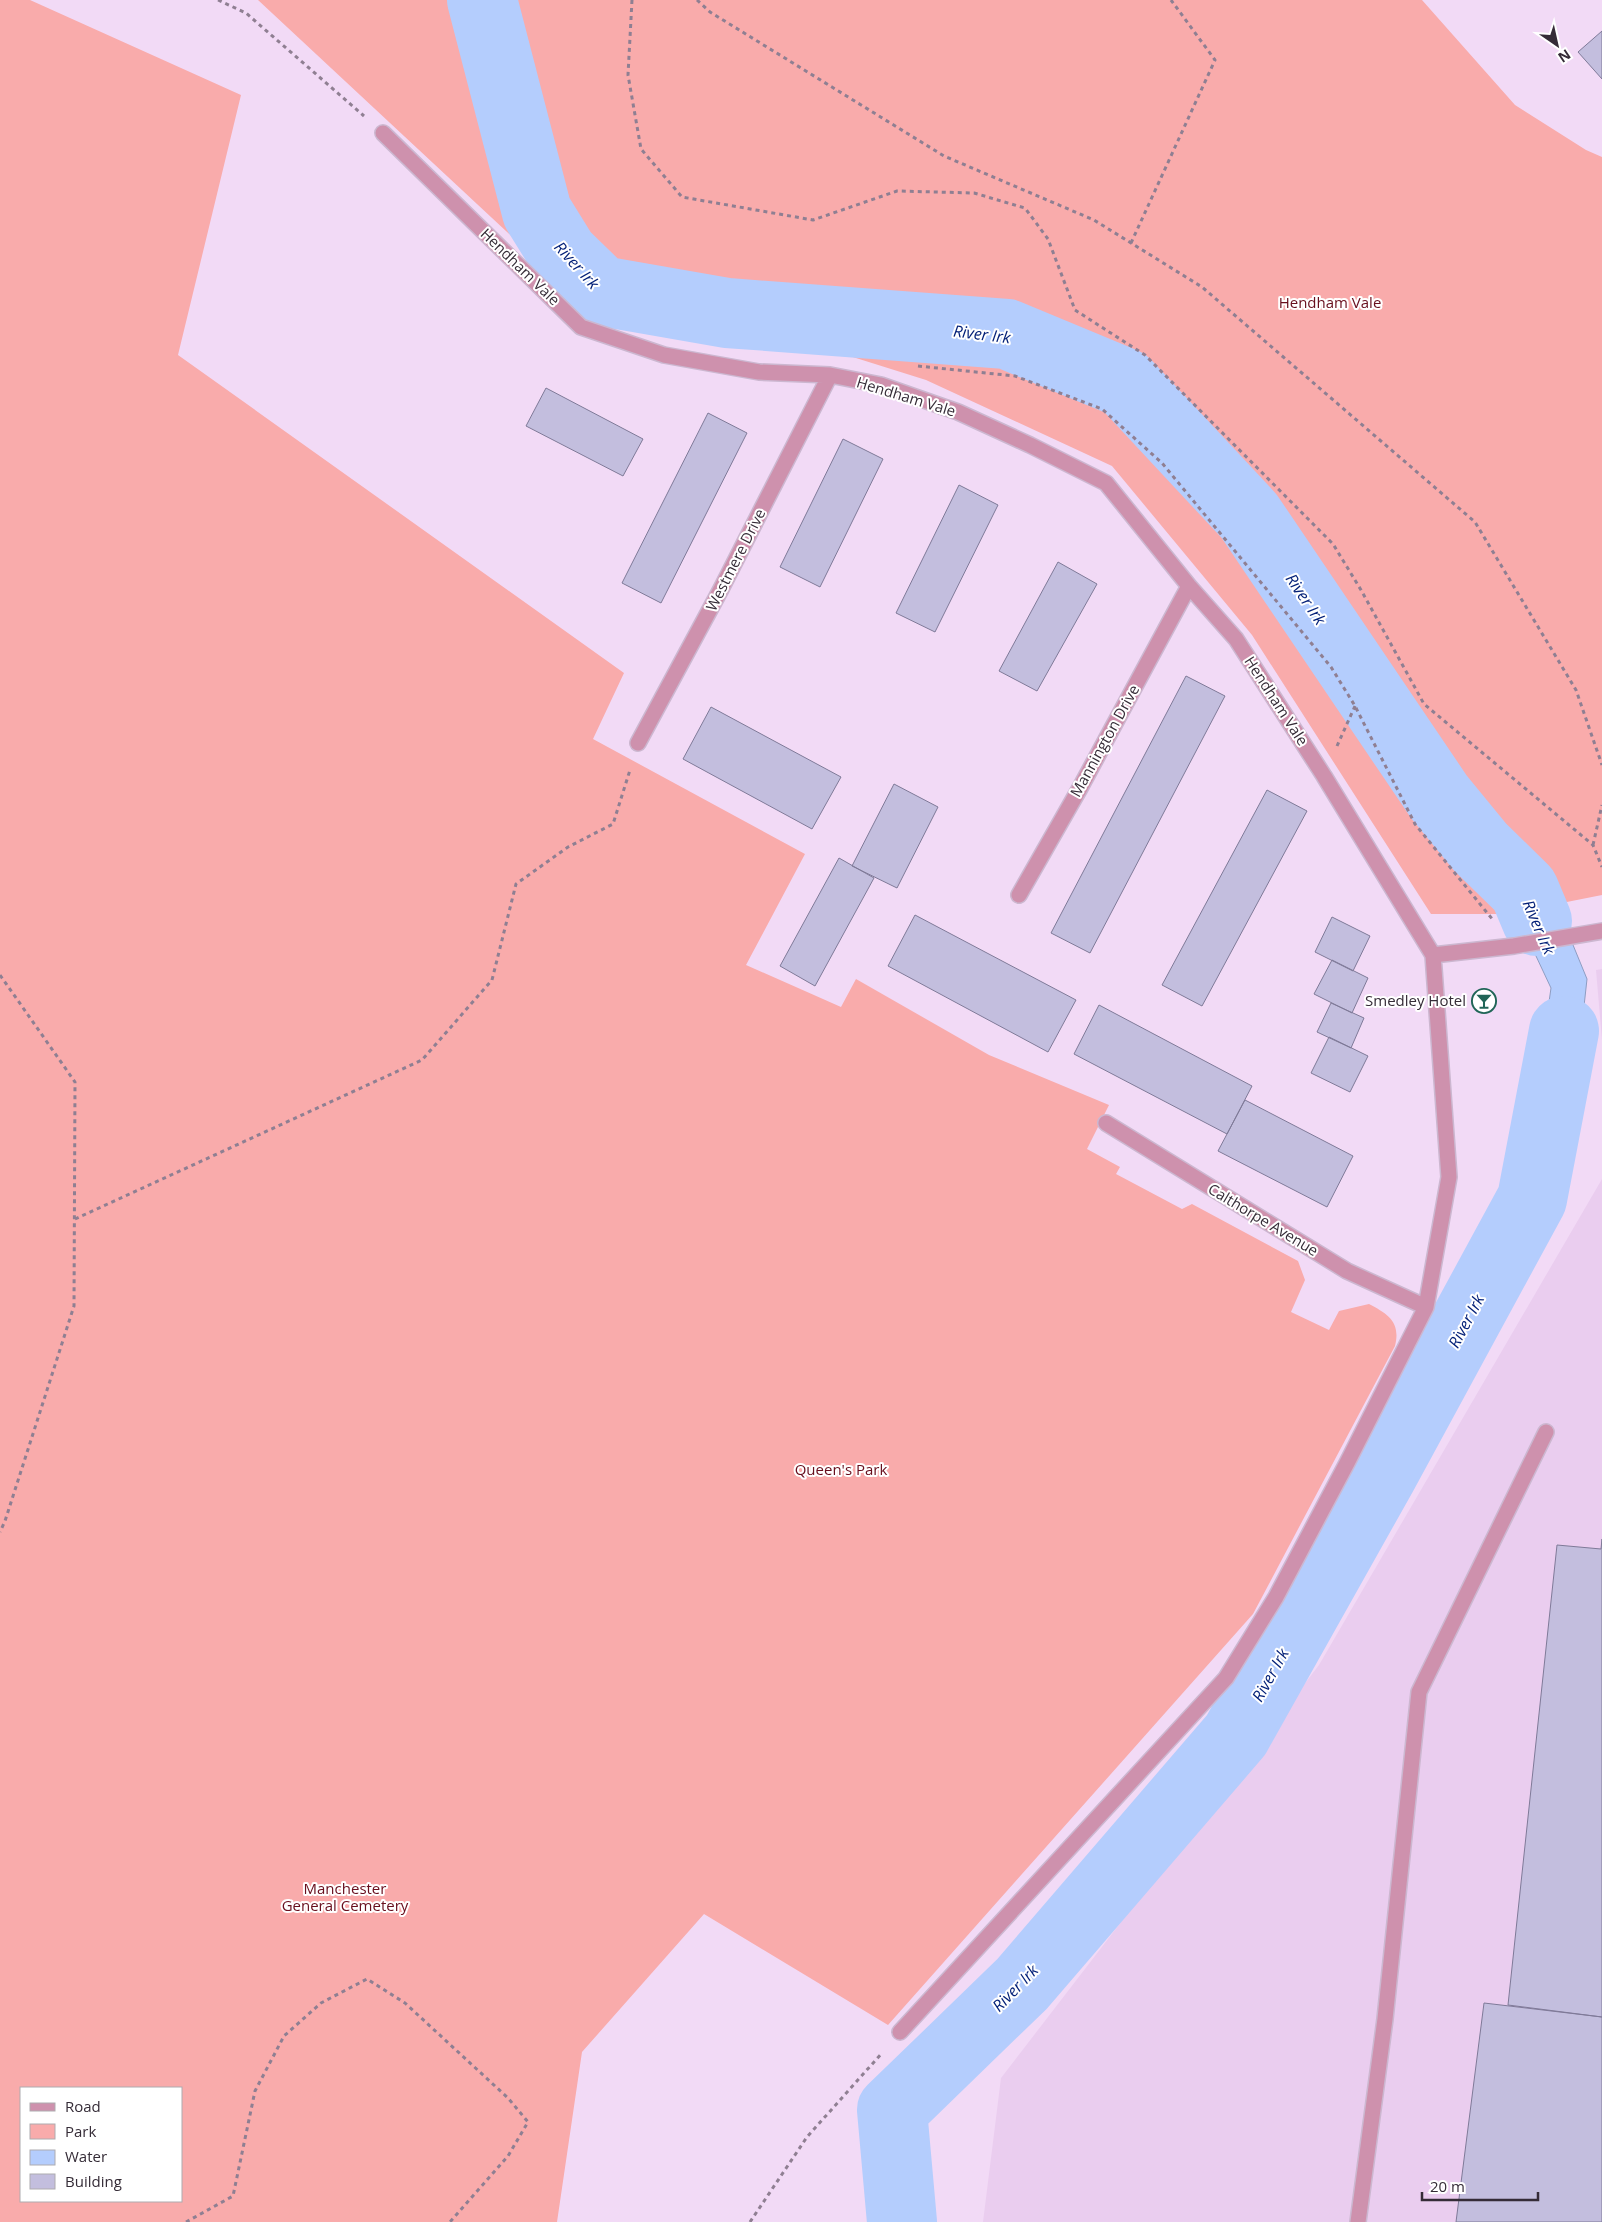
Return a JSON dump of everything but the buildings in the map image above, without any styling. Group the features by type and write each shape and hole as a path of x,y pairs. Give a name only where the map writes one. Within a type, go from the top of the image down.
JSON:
{"street":[{"name":"Hendham Vale","path":"383,133 581,327 664,355 759,372 830,375 881,386 958,412 1106,483 1189,586 1236,639 1324,776 1433,955"},
{"name":"Westmere Drive","path":"638,744 721,589 830,375"},
{"name":"Mannington Drive","path":"1019,895 1080,788 1189,586"},
{"path":"900,2032 1226,1678 1276,1597 1352,1454 1426,1307 1449,1177 1433,955 1514,946 1596,932"},
{"name":"Calthorpe Avenue","path":"1106,1124 1347,1271 1426,1307"},
{"path":"1358,2222 1385,2019 1419,1692 1546,1432"}],"path":[{"path":"218,0 246,14 383,133"},
{"path":"632,0 628,76 641,149 682,197 813,220 896,191 974,193 1025,208 1048,239 1075,310 1145,355 1333,544 1361,590 1424,704 1593,845 1602,867"},
{"path":"697,0 710,12 944,156 1094,220 1202,287 1475,522 1576,690 1602,766"},
{"path":"1131,243 1215,60 1171,0"},
{"path":"1324,776 1355,706"},
{"path":"74,1219 422,1060 492,980 516,884 568,846 613,824 638,744"},
{"path":"1593,845 1602,805"},
{"path":"0,975 76,1082 74,1306 0,1532"},
{"path":"186,2222 233,2196 255,2091 284,2036 321,2003 367,1979 405,2002 508,2098 528,2122 508,2156 450,2222"},
{"path":"750,2222 807,2137 900,2032"}],"shaded area":[{"path":"1602,969 1602,1040 1596,970"},
{"path":"1602,1179 1602,2222 983,2222 1001,2078 1319,1665"}],"green space":[{"name":"Queen's Park","path":"0,0 30,0 241,95 178,355 624,673 593,739 805,854 746,965 841,1007 856,979 989,1055 1109,1105 1087,1149 1120,1167 1116,1174 1182,1209 1192,1204 1298,1261 1305,1280 1291,1312 1329,1330 1339,1311 1369,1304 1387,1315 1396,1331 1395,1346 1253,1614 888,2025 704,1914 582,2052 557,2222 0,2222"},
{"name":"Hendham Vale","path":"258,0 1422,0 1515,105 1586,150 1602,157 1602,895 1506,914 1431,914 1252,635 1112,466 926,380 534,257"}],"water":[{"path":"1495,838 1536,872 1550,889 1587,979 1570,1134 1537,1124 1543,1044 1551,988 1505,890 1462,854"}],"waterway":[{"name":"River Irk","path":"482,0 537,212 563,254 601,291 727,313 1007,334 1125,383 1249,516 1439,797 1480,847 1524,890 1537,921"},
{"name":"River Irk","path":"902,2222 892,2110 1022,1984 1236,1735 1382,1475 1532,1199 1564,1031"}],"place":[{"name":"Smedley Hotel","path":"1484,1001"}],"park label":[{"name":"Manchester General Cemetery","path":"345,1898"}]}
